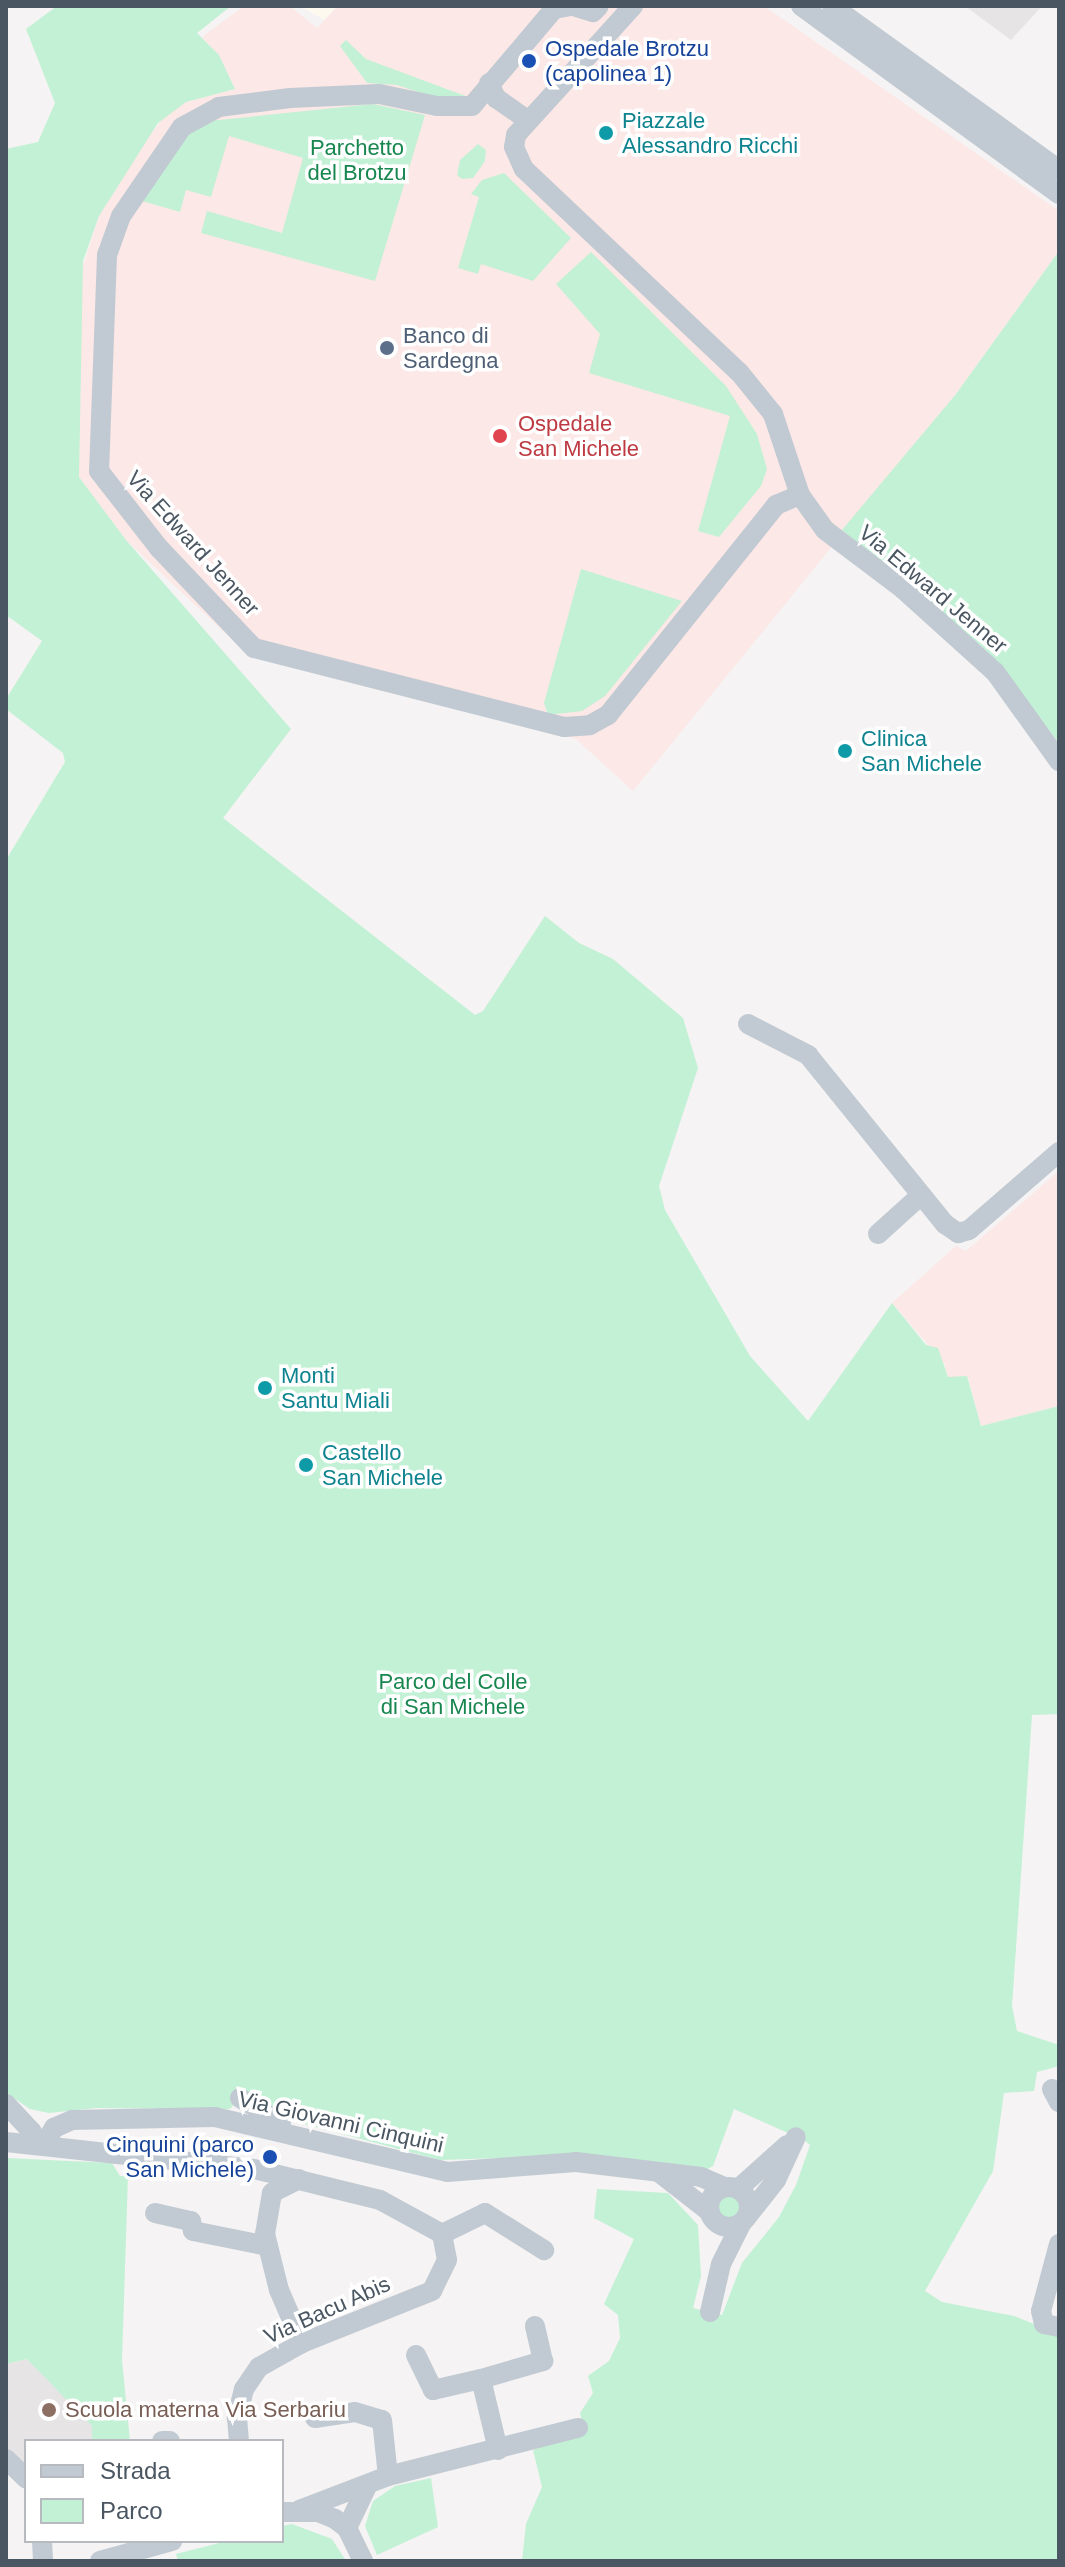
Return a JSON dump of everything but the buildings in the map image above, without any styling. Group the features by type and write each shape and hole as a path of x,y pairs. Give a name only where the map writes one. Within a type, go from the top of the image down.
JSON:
{"street":[{"path":"599,6 593,12 572,6 554,9 489,83 496,98 528,120 633,6"},
{"path":"801,6 1059,194"},
{"path":"832,6 1059,170"},
{"name":"Via Edward Jenner","path":"489,83 472,106 437,106 379,94 290,98 219,107 182,127 121,216 107,255 96,462 119,502 254,648 564,727 590,725 608,715 776,505 800,495"},
{"name":"Via Edward Jenner","path":"528,120 514,147 524,169 633,267 739,372 773,414 800,495 825,530 903,589 995,672 1059,761"},
{"path":"748,1024 808,1055 945,1224 958,1233 969,1230 1059,1152"},
{"path":"878,1234 921,1195"},
{"path":"240,2098 302,2135"},
{"path":"9,2107 8,2142 76,2147 300,2179 380,2200 442,2234 485,2213 544,2250"},
{"path":"9,2107 32,2132 38,2144"},
{"name":"Via Giovanni Cinquini","path":"68,2121 215,2117 302,2135 447,2172 576,2162 701,2177 732,2188"},
{"path":"76,2147 93,2124 106,2118"},
{"path":"38,2144 54,2128 68,2121 76,2147"},
{"path":"660,2173 712,2216 729,2227 744,2220 762,2203 796,2137 732,2188 714,2194 712,2216 721,2264"},
{"path":"219,2167 272,2193"},
{"path":"272,2193 300,2179"},
{"path":"710,2312 721,2264 744,2220 747,2198 732,2188"},
{"path":"272,2193 268,2246 302,2343"},
{"path":"155,2213 191,2221 193,2231 268,2246"},
{"name":"Via Bacu Abis","path":"239,2439 237,2418 244,2389 259,2367 302,2343 432,2291 447,2260 442,2234"},
{"path":"1052,2325 1041,2311 1059,2244"},
{"path":"416,2355 433,2390 481,2379 543,2361 535,2326"},
{"path":"481,2379 498,2450"},
{"path":"315,2418 355,2412 382,2420 388,2476"},
{"path":"290,2511 388,2476 578,2428"},
{"path":"6,2459 24,2476"},
{"path":"347,2528 367,2486"},
{"path":"290,2511 318,2512 347,2528 363,2561"},
{"path":"100,2561 164,2549"}],"shaded area":[{"name":"Ospedale San Michele","path":"244,6 290,6 317,28 338,6 764,6 1059,211 1059,251 956,394 633,791 576,739 242,649 126,540 79,477 81,273 99,216 129,161 166,115 186,102 235,89 219,56 202,37"},
{"path":"300,6 338,6 324,20"},
{"path":"965,6 1042,6 1011,40"},
{"path":"1059,1171 1059,1406 981,1426 968,1377 948,1377 945,1364 892,1303 956,1246 966,1251"},
{"name":"Scuola materna Via Serbariu","path":"48,2354 93,2395 92,2439 24,2439 24,2469 6,2452 6,2364"}],"green space":[{"name":"Parco del Colle di San Michele","path":"57,6 231,6 197,33 219,55 235,89 186,102 158,123 99,216 83,261 79,477 126,540 291,729 223,818 475,1015 483,1011 545,916 579,943 613,959 683,1018 698,1068 659,1186 665,1210 750,1356 808,1421 892,1303 926,1345 938,1348 948,1377 967,1376 981,1426 1059,1406 1059,1714 1032,1715 1012,2006 1017,2031 1059,2045 1059,2066 1037,2072 1034,2091 1004,2093 993,2171 925,2291 942,2302 1014,2316 1059,2334 1059,2561 522,2561 526,2524 542,2487 533,2450 585,2432 580,2413 593,2393 588,2376 609,2361 620,2338 618,2315 604,2304 634,2239 594,2218 597,2189 668,2193 698,2225 701,2276 693,2308 722,2315 742,2263 779,2217 796,2185 810,2145 804,2140 734,2109 713,2166 704,2171 597,2155 440,2160 297,2122 252,2093 245,2093 230,2109 96,2108 49,2113 30,2109 6,2093 6,860 65,762 63,753 6,709 6,699 42,641 6,615 6,149 38,142 55,103 26,29"},
{"path":"346,40 366,59 468,97 451,103 397,85 367,83 340,46"},
{"name":"Parchetto del Brotzu","path":"373,104 425,115 375,281 201,233 207,211 282,233 303,158 229,136 211,197 186,190 180,212 142,201 188,133 209,121"},
{"path":"478,144 486,150 485,161 473,178 462,179 457,175 460,160"},
{"path":"504,173 571,238 533,281 481,264 478,274 458,268 479,197 471,194 482,180"},
{"path":"1059,251 1059,743 987,651 842,530 956,394"},
{"path":"591,252 726,386 757,434 767,469 761,486 719,537 698,531 730,416 589,373 600,334 556,284"},
{"path":"581,569 682,601 605,696 582,711 548,715 544,703"},
{"path":"6,2158 112,2163 120,2176 128,2176 122,2360 130,2439 92,2439 92,2426 27,2359 6,2364"},
{"path":"729,2194 738,2198 742,2207 738,2216 729,2220 720,2216 716,2207 720,2198"},
{"path":"431,2478 438,2527 377,2555 365,2526 373,2501 395,2486"},
{"path":"292,2524 332,2539 346,2561 178,2561 176,2554 219,2543 284,2543 284,2526"}],"place":[{"name":"Ospedale Brotzu (capolinea 1)","path":"529,61"},
{"name":"Piazzale Alessandro Ricchi","path":"606,133"},
{"name":"Banco di Sardegna","path":"387,348"},
{"name":"Ospedale San Michele","path":"500,436"},
{"name":"Clinica San Michele","path":"845,751"},
{"name":"Monti Santu Miali","path":"265,1388"},
{"name":"Castello San Michele","path":"306,1465"},
{"name":"Cinquini (parco San Michele)","path":"270,2157"},
{"name":"Scuola materna Via Serbariu","path":"49,2410"}]}
